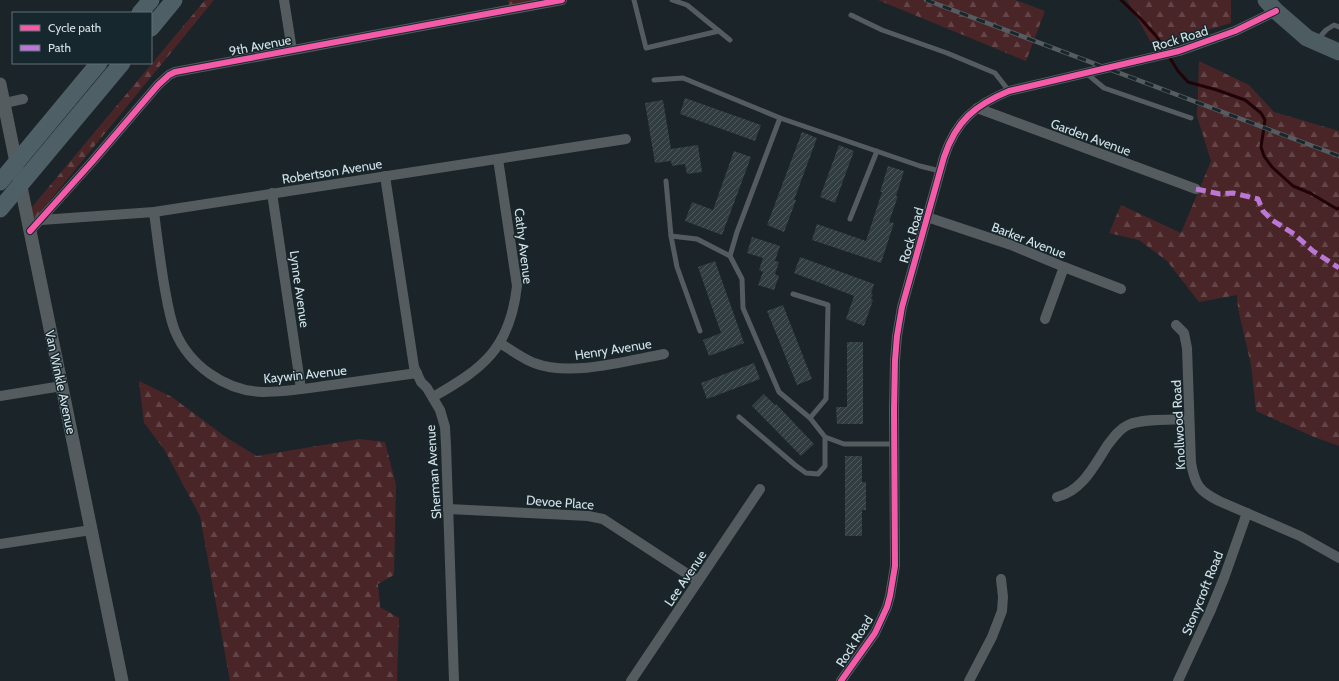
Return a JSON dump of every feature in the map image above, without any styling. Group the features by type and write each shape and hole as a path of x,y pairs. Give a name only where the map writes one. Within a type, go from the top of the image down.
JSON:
{"highway":[{"path":"141,12 151,0"},
{"path":"152,27 174,0"},
{"path":"0,182 98,64"},
{"path":"0,209 121,64"}],"main road":[{"path":"1271,5 1311,40 1339,52"}],"street":[{"path":"284,0 292,50"},
{"name":"9th Avenue","path":"30,232 158,85 169,75 176,72 562,0"},
{"name":"Rock Road","path":"841,681 875,633 887,607 890,596 895,566 894,410 897,336 902,307 940,171 948,145 954,134 969,114 977,108 1009,91 1159,56 1201,44 1236,31 1271,5"},
{"name":"Van Winkle Avenue","path":"0,84 2,103 12,141 122,681"},
{"path":"2,103 24,99"},
{"name":"Garden Avenue","path":"977,108 1196,189"},
{"name":"Robertson Avenue","path":"41,220 154,212 626,139"},
{"name":"Cathy Avenue","path":"433,397 474,372 482,365 500,343 515,305 517,286 498,159"},
{"name":"Sherman Avenue","path":"385,176 414,367 421,382 427,388 440,410 445,427 454,681"},
{"name":"Lynne Avenue","path":"272,193 301,389"},
{"name":"Kaywin Avenue","path":"154,212 169,313 178,337 194,360 210,374 220,380 241,388 262,392 286,391 417,373"},
{"name":"Barker Avenue","path":"928,217 1011,245 1121,289"},
{"path":"1045,319 1064,267"},
{"name":"Knollwood Road","path":"1176,325 1184,333 1187,348 1191,463 1193,475 1199,487 1206,495 1300,536 1339,558"},
{"name":"Henry Avenue","path":"500,343 534,363 565,369 598,366 664,354"},
{"path":"0,396 62,386"},
{"path":"1057,497 1066,495 1081,484 1115,435 1128,425 1145,421 1189,420"},
{"name":"Lee Avenue","path":"631,681 760,489"},
{"name":"Devoe Place","path":"448,509 588,516 603,519 698,581"},
{"name":"Stonycroft Road","path":"1178,681 1215,598 1247,513"},
{"path":"0,544 91,530"},
{"path":"969,681 992,637 1002,611 1002,579"}],"lane":[{"path":"634,0 646,48 719,31"},
{"path":"672,0 687,5 730,40"},
{"path":"851,15 882,30 947,53 995,73 1009,91"},
{"path":"1311,40 1334,25 1339,27"},
{"path":"1086,73 1104,88 1191,118"},
{"path":"654,80 683,78 780,118 940,171"},
{"path":"730,256 737,232 780,118"},
{"path":"850,219 877,151"},
{"path":"666,181 671,236 676,267 700,331"},
{"path":"671,236 697,239 730,256 742,279 743,308 779,392 810,418 825,437 844,444 895,444"},
{"path":"793,294 828,305 826,399 810,418"},
{"path":"739,417 806,473 818,474 825,466 825,437"}],"green space":[{"path":"205,0 214,0 29,226 27,213"},
{"path":"508,0 548,0 510,10"},
{"path":"878,0 1015,0 1045,11 1026,61"},
{"path":"1127,0 1231,0 1231,23 1153,46"},
{"path":"1199,61 1249,85 1274,112 1339,131 1339,446 1314,437 1256,411 1251,365 1238,308 1237,295 1199,302 1167,261 1139,240 1109,233 1121,205 1181,233 1211,161 1197,116"},
{"path":"139,381 172,397 227,438 257,456 359,439 385,442 396,485 394,575 378,584 380,607 399,618 397,681 230,681 200,516 164,449 144,423"}],"building":[{"path":"685,98 761,125 755,141 680,114"},
{"path":"663,100 671,149 698,145 702,172 687,174 685,164 672,166 671,161 655,163 645,103"},
{"path":"802,132 817,138 784,232 767,225"},
{"path":"839,145 854,151 835,203 820,197"},
{"path":"734,151 751,157 722,235 685,221 692,202 713,210"},
{"path":"888,166 904,171 896,196 898,196 889,222 894,223 881,263 812,240 817,224 866,241 882,192 880,192"},
{"path":"752,237 780,246 775,261 779,262 775,274 779,276 774,290 758,285 763,272 759,270 763,258 747,253"},
{"path":"800,257 874,284 871,294 873,294 871,299 873,300 864,326 846,319 854,296 794,273"},
{"path":"715,261 744,343 709,356 703,340 721,333 698,267"},
{"path":"783,305 812,379 797,385 767,311"},
{"path":"847,342 863,342 863,424 837,424 836,407 847,407"},
{"path":"754,363 760,379 707,399 701,383"},
{"path":"764,394 775,405 776,404 814,444 801,456 752,406"},
{"path":"845,456 862,456 862,482 866,482 866,510 862,510 862,536 845,536"}],"waterway":[{"path":"1121,0 1157,37 1178,71 1188,82 1245,100 1261,113 1265,120 1261,147 1264,156 1272,167 1293,186 1310,193 1337,209 1339,208"}],"railway":[{"path":"926,0 1339,156"}],"marked path":[{"path":"1196,189 1220,194 1233,193 1258,199 1263,211 1272,220 1294,234 1313,251 1339,268"}],"cycle path":[{"path":"30,231 158,85 169,75 175,72 562,0"},
{"path":"841,681 875,633 887,607 890,596 895,566 894,410 897,336 902,307 944,157 954,133 968,116 986,102 1009,91 1179,51 1235,31 1276,11"}]}
